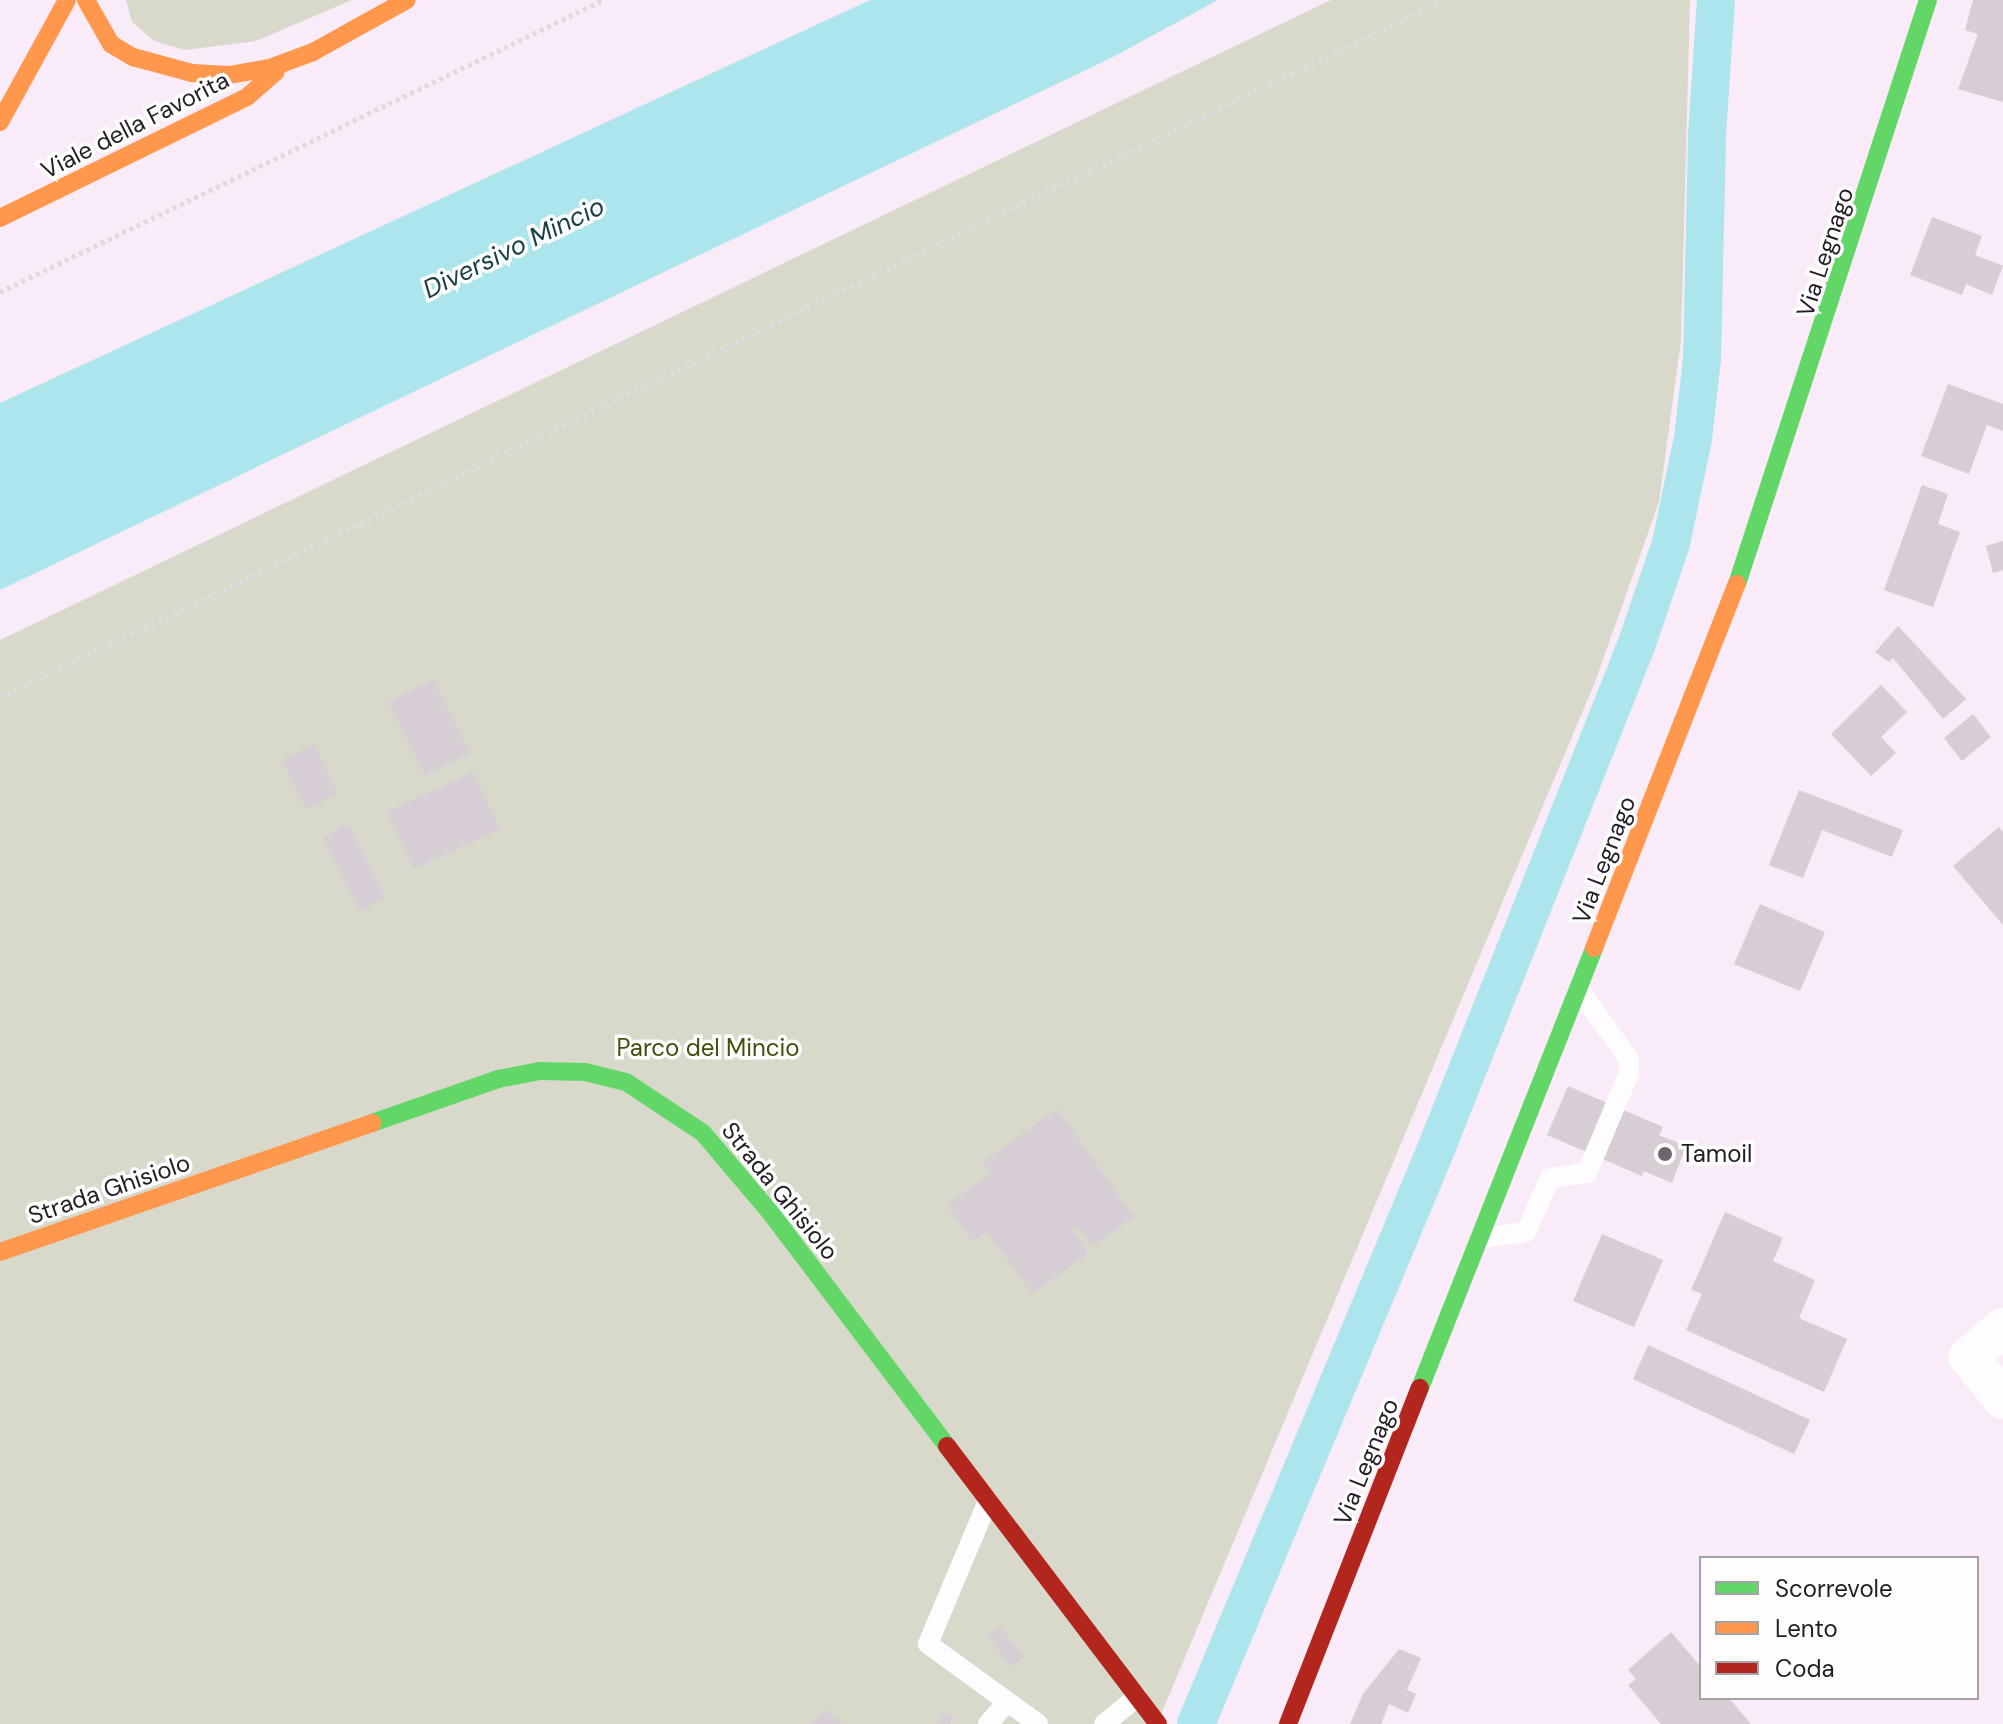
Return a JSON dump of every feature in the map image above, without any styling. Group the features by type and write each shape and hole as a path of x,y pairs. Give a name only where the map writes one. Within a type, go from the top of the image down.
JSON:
{"main road":[{"path":"0,122 67,0"},
{"path":"86,0 111,44 133,57 192,73 229,75 283,63 407,0"},
{"name":"Via Legnago","path":"1288,1724 1760,527 1928,0"},
{"name":"Viale della Favorita","path":"0,218 247,97 283,63"},
{"name":"Strada Ghisiolo","path":"0,1252 498,1079 540,1071 585,1072 626,1082 703,1133 770,1212 1158,1724"}],"street":[{"path":"2003,1328 1969,1357 2003,1399"}],"lane":[{"path":"1481,1238 1526,1232 1550,1178 1587,1173 1629,1073 1629,1059 1579,990"},
{"path":"988,1501 928,1644 1038,1724"},
{"path":"1104,1724 1138,1698"},
{"path":"988,1724 1007,1702"}],"path":[{"path":"0,292 603,0"},
{"path":"0,697 1444,0"}],"green space":[{"path":"126,0 352,0 256,41 185,50 154,41 132,22"},
{"name":"Parco del Mincio","path":"1331,0 1690,0 1681,340 1659,502 1595,682 1157,1724 0,1724 0,640"}],"water":[{"name":"Diversivo Mincio","path":"870,0 1218,0 1111,58 0,590 0,403"}],"building":[{"path":"1973,0 2003,0 2003,102 1958,89 1978,34 1965,30"},
{"path":"1932,217 1982,236 1975,255 2003,266 1992,295 1966,284 1962,295 1910,275"},
{"path":"1948,384 2003,404 2003,431 1987,425 1969,474 1921,456"},
{"path":"1922,485 1948,494 1938,524 1960,532 1933,607 1884,590"},
{"path":"2003,541 2003,570 1993,573 1986,546"},
{"path":"1898,626 1966,699 1943,719 1893,658 1889,662 1875,652"},
{"path":"433,679 470,753 425,776 388,702"},
{"path":"1881,685 1907,712 1881,737 1896,753 1871,776 1831,734"},
{"path":"1973,714 1991,737 1962,761 1944,738"},
{"path":"314,744 338,794 306,810 282,760"},
{"path":"473,772 500,829 414,869 387,812"},
{"path":"1799,790 1903,830 1892,857 1822,830 1803,878 1769,865"},
{"path":"349,824 385,898 360,911 323,837"},
{"path":"1999,827 2003,832 2003,925 1953,866"},
{"path":"1760,904 1825,932 1800,991 1734,964"},
{"path":"1568,1086 1663,1127 1659,1135 1686,1146 1672,1183 1644,1171 1642,1176 1547,1135"},
{"path":"1057,1109 1134,1217 1092,1246 1078,1226 1072,1230 1088,1253 1032,1294 987,1231 973,1242 947,1205 991,1173 983,1162"},
{"path":"1725,1212 1783,1238 1773,1261 1815,1280 1799,1318 1847,1339 1824,1392 1686,1330 1702,1294 1691,1290"},
{"path":"1602,1234 1663,1260 1634,1327 1573,1301"},
{"path":"1648,1345 1810,1420 1794,1454 1633,1379"},
{"path":"1000,1626 1024,1657 1011,1667 987,1636"},
{"path":"1671,1632 1699,1665 1699,1700 1731,1700 1751,1724 1661,1724 1628,1685 1636,1679 1628,1670"},
{"path":"1399,1649 1421,1658 1407,1690 1416,1694 1408,1713 1389,1704 1381,1724 1350,1724 1363,1694"},
{"path":"824,1709 842,1724 811,1724"},
{"path":"942,1712 952,1715 950,1724 939,1724"}],"waterway":[{"path":"1196,1724 1436,1149 1636,646 1671,543 1693,439 1702,359 1707,135 1716,0"}],"traffic: fast":[{"path":"1737,584 1928,0"},
{"path":"1420,1388 1594,948"},
{"path":"372,1123 498,1079 540,1071 585,1072 626,1082 703,1133 770,1212 947,1446"}],"traffic: slow":[{"path":"0,122 67,0"},
{"path":"86,0 111,44 133,57 192,73 229,75 270,68 313,52 407,0"},
{"path":"0,218 247,97 276,72"},
{"path":"1594,948 1737,584"},
{"path":"0,1252 372,1123"}],"traffic: jam":[{"path":"1288,1724 1420,1388"},
{"path":"947,1446 1158,1724"}],"place":[{"name":"Tamoil","path":"1665,1154"}]}
